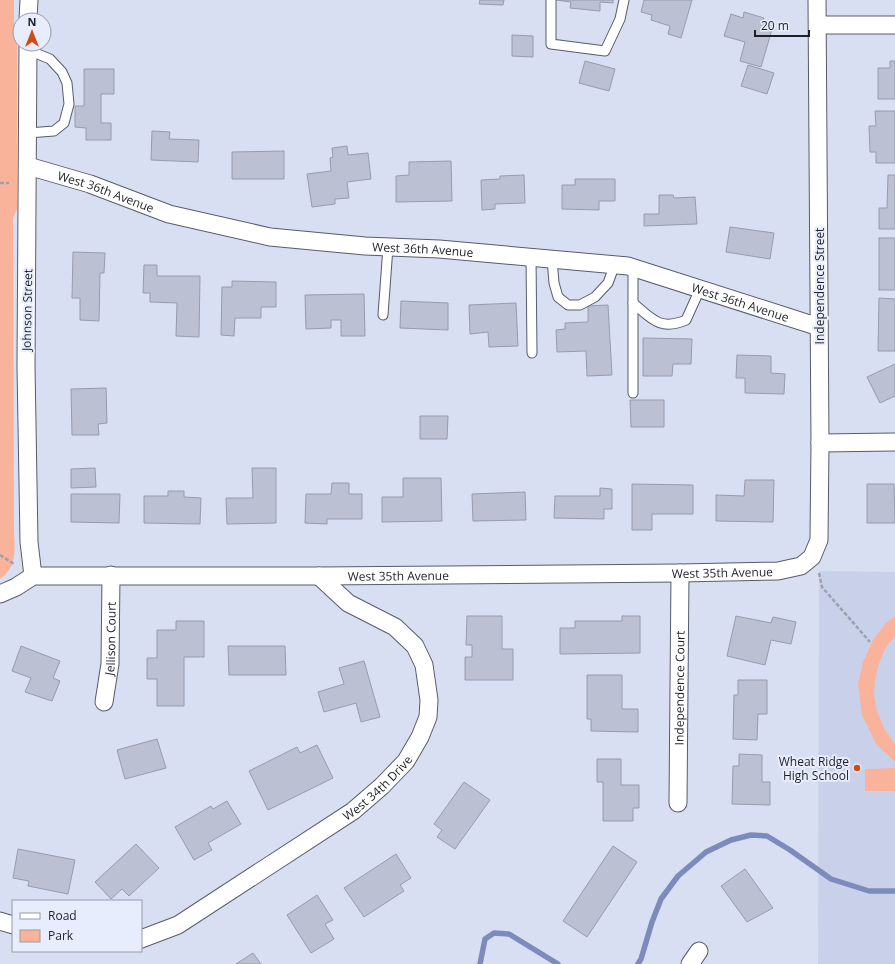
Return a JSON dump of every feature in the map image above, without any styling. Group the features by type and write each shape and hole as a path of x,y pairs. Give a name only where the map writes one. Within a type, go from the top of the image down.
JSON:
{"street":[{"path":"28,0 28,12"},
{"name":"Independence Street","path":"801,566 812,557 819,540 818,0"},
{"path":"818,25 895,25"},
{"name":"Johnson Street","path":"28,52 26,366 29,542 33,576"},
{"name":"West 36th Avenue","path":"28,166 90,184 169,214 270,237 365,246 439,249 615,264 633,267 819,327"},
{"path":"820,443 895,442"},
{"name":"West 35th Avenue","path":"33,576 319,576 680,573 778,571 801,566"},
{"name":"Independence Court","path":"678,803 680,573"},
{"name":"Jellison Court","path":"104,702 110,664 111,575"},
{"path":"0,594 16,587 33,576"},
{"name":"West 34th Drive","path":"142,939 178,925 353,811 382,786 406,761 420,737 428,717 429,700 424,665 415,646 395,627 348,603 319,576"},
{"path":"0,921 12,925"}],"lane":[{"path":"551,0 551,44 605,51 620,19 624,0"},
{"path":"28,133 54,132 64,123 69,104 67,83 62,72 50,59 37,52"},
{"path":"383,315 388,247"},
{"path":"531,257 532,353"},
{"path":"552,259 554,284 558,297 568,305 580,305 595,297 608,284 615,264"},
{"path":"633,267 633,393"},
{"path":"633,303 654,321 666,325 676,324 686,320 700,289"}],"path":[{"path":"818,569 822,587 870,642"}],"shaded area":[{"name":"Wheat Ridge High School","path":"819,571 895,572 895,964 818,964"}],"green space":[{"path":"0,0 14,0 14,12 12,12 12,52 17,52 17,209 13,218 14,558 6,575 0,579"},
{"path":"895,616 895,636 885,649 878,666 874,695 877,711 885,730 895,744 895,762 876,744 862,715 858,684 863,662 873,640 886,623"},
{"path":"895,768 895,791 865,791 865,769"}],"building":[{"path":"480,0 504,0 503,5 479,4"},
{"path":"556,0 613,0 613,3 600,2 600,11 570,8 571,2"},
{"path":"644,0 692,0 681,38 668,34 670,26 651,20 652,15 641,12"},
{"path":"744,12 764,18 762,23 773,26 761,67 740,61 745,42 724,36 731,14 743,18"},
{"path":"512,35 533,36 533,57 512,56"},
{"path":"585,61 615,69 609,91 579,83"},
{"path":"890,61 895,61 895,99 878,99 878,68 890,68"},
{"path":"748,65 774,73 767,94 741,86"},
{"path":"84,69 114,69 114,94 101,94 101,123 111,123 111,140 86,140 86,128 75,127 75,106 84,106"},
{"path":"875,111 895,111 895,163 876,163 876,152 870,152 869,126 876,126"},
{"path":"152,131 170,132 169,139 199,140 198,162 151,160"},
{"path":"347,146 348,155 368,153 371,179 347,182 349,198 335,199 335,204 312,207 307,174 331,171 330,158 333,157 332,148"},
{"path":"284,151 284,179 232,179 232,152"},
{"path":"451,161 452,201 396,202 396,176 409,175 409,162"},
{"path":"524,175 525,203 495,204 495,209 482,210 481,180 500,179 500,176"},
{"path":"888,175 895,175 895,229 879,229 879,208 887,208"},
{"path":"575,179 615,179 615,201 599,201 599,210 562,209 562,185 575,185"},
{"path":"659,195 673,195 674,198 695,197 697,224 644,226 644,214 659,214"},
{"path":"730,227 774,233 770,259 726,252"},
{"path":"879,238 895,238 895,290 879,290"},
{"path":"73,252 105,253 104,273 100,273 99,321 80,320 80,298 72,298"},
{"path":"144,265 157,265 157,276 200,276 199,337 176,336 177,303 150,302 150,293 143,293"},
{"path":"232,281 276,282 276,307 261,307 261,318 235,318 234,336 221,335 222,287 232,287"},
{"path":"364,294 365,336 341,336 341,320 331,320 331,328 306,329 305,295"},
{"path":"879,298 895,299 895,351 878,351"},
{"path":"401,301 448,303 448,330 400,328"},
{"path":"516,303 518,346 489,347 488,332 470,334 469,305"},
{"path":"608,305 612,375 587,376 586,351 557,352 556,330 565,329 565,323 588,322 588,306"},
{"path":"643,338 692,339 691,364 673,364 672,376 643,376"},
{"path":"737,355 771,356 771,373 785,374 784,394 745,393 745,378 736,378"},
{"path":"895,364 895,396 880,403 867,377"},
{"path":"106,388 107,423 98,424 99,435 72,435 71,389"},
{"path":"630,400 664,400 664,427 631,427"},
{"path":"420,416 448,416 447,439 420,439"},
{"path":"95,468 96,487 71,488 71,469"},
{"path":"252,468 276,468 276,523 227,524 226,498 253,498"},
{"path":"403,478 441,478 442,521 382,522 382,497 403,497"},
{"path":"745,480 774,480 773,522 716,521 716,495 744,496"},
{"path":"332,483 349,483 349,494 362,494 362,519 327,519 327,524 305,523 306,494 331,494"},
{"path":"632,484 693,485 693,514 652,514 652,530 632,530"},
{"path":"867,484 894,484 895,523 867,523"},
{"path":"600,488 612,489 612,509 604,509 604,519 554,518 555,496 600,496"},
{"path":"168,491 184,491 184,497 201,498 200,524 144,523 144,496 168,496"},
{"path":"525,492 526,520 473,521 472,494"},
{"path":"71,494 120,494 119,523 71,522"},
{"path":"467,616 502,616 502,649 513,649 513,680 465,680 465,657 472,657 472,645 466,645"},
{"path":"622,616 640,616 640,653 560,654 560,628 575,628 575,621 622,621"},
{"path":"736,616 771,623 773,617 796,622 791,644 771,640 765,665 727,656"},
{"path":"176,621 204,621 204,657 184,657 184,706 157,706 157,679 147,679 147,658 157,658 157,630 176,630"},
{"path":"21,646 60,661 53,678 60,681 52,701 25,692 31,678 12,671"},
{"path":"228,646 285,646 286,675 229,675"},
{"path":"364,661 380,717 361,722 356,703 324,712 318,692 344,684 339,668"},
{"path":"587,675 622,675 622,709 638,709 638,732 591,731 591,719 587,719"},
{"path":"738,680 767,680 767,714 758,714 757,740 733,739 734,695 738,695"},
{"path":"157,739 166,768 125,779 117,750"},
{"path":"317,745 333,778 268,810 249,771 297,747 300,753"},
{"path":"739,754 762,755 762,782 770,782 770,805 732,804 733,766 739,766"},
{"path":"597,759 621,759 621,785 639,785 639,808 633,808 633,821 603,821 603,782 597,782"},
{"path":"464,782 490,800 455,849 437,837 442,830 434,824"},
{"path":"227,801 241,824 208,843 212,850 194,860 175,827 211,806 213,809"},
{"path":"136,844 159,868 129,896 122,889 111,899 95,882"},
{"path":"613,846 637,862 587,937 563,921"},
{"path":"18,849 75,860 68,894 28,886 29,881 13,878"},
{"path":"396,854 411,878 400,885 404,891 364,917 344,888"},
{"path":"745,869 773,908 747,922 721,886"},
{"path":"317,895 333,920 325,924 334,939 311,953 287,915"},
{"path":"253,953 261,964 236,964"}],"waterway":[{"path":"638,964 661,899 678,876 706,852 731,840 751,835 767,836 790,850 831,879 869,891 895,891"},
{"path":"480,964 485,939 494,933 509,934 558,964"}],"place":[{"name":"Wheat Ridge High School","path":"857,768"}]}
